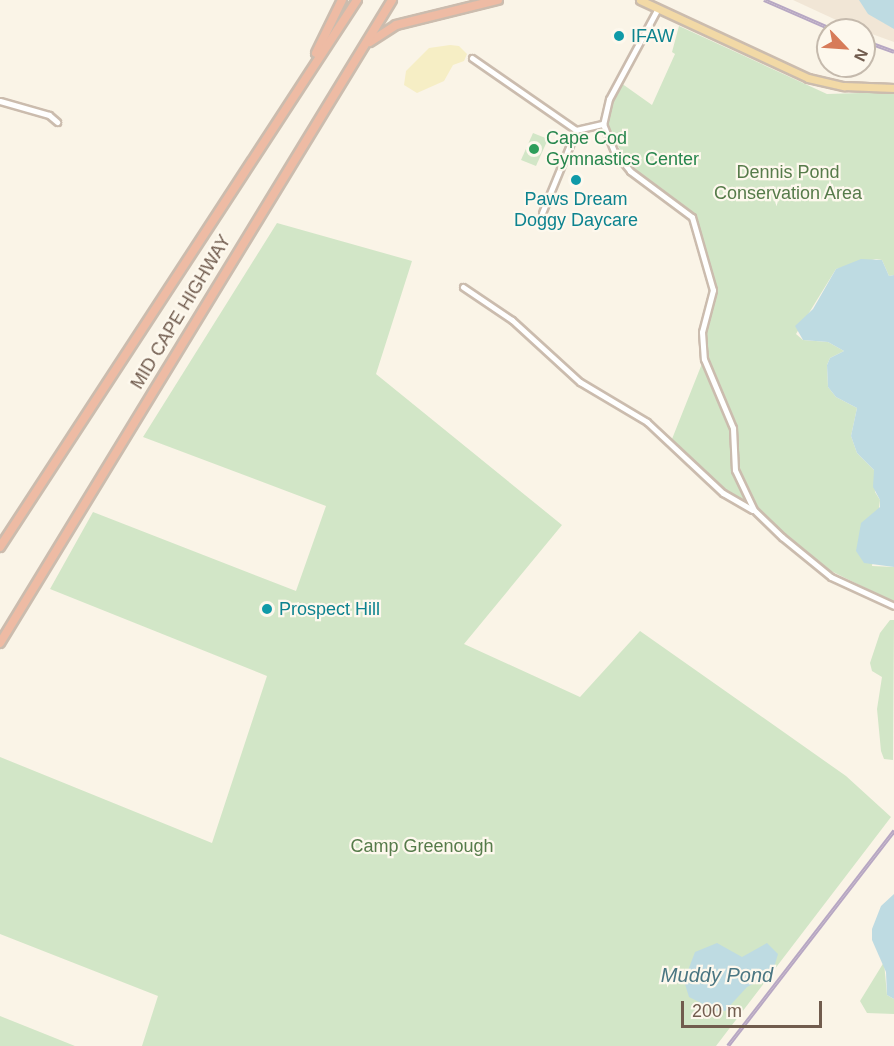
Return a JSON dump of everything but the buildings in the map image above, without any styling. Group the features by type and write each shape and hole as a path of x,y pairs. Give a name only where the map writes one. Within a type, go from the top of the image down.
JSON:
{"highway":[{"path":"284,111 342,0"},
{"name":"MID CAPE HIGHWAY","path":"0,548 357,0"},
{"name":"MID CAPE HIGHWAY","path":"0,643 392,0"},
{"path":"358,55 391,27 498,0"}],"main road":[{"path":"640,0 657,10 808,78 844,86 894,88"}],"street":[{"path":"657,10 609,99 603,124 614,151 630,171 692,217 713,290 702,332 704,359 733,428 735,470 754,510"},
{"path":"472,58 576,130 603,124"},
{"path":"0,101 50,115 57,122"},
{"path":"542,213 576,130"},
{"path":"463,287 512,320 580,382 648,422 723,493 754,510 827,574 894,606"}],"shaded area":[{"path":"793,0 894,0 894,42 876,35 876,18 832,18"}],"green space":[{"name":"Dennis Pond Conservation Area","path":"679,26 827,94 894,92 894,275 889,276 882,260 876,259 836,269 796,334 803,340 828,342 844,351 830,358 827,365 828,387 836,397 857,408 851,436 857,453 874,470 875,492 880,500 872,566 894,567 894,602 827,569 773,525 754,502 747,503 727,492 672,439 707,351 707,331 715,297 713,274 693,213 632,169 610,133 607,118 621,83 652,105 675,54 672,52"},
{"name":"Cape Cod Gymnastics Center","path":"533,133 548,139 536,166 521,160"},
{"name":"Camp Greenough","path":"277,223 412,261 376,374 562,525 464,644 580,697 640,631 846,776 891,817 716,1046 142,1046 158,996 0,934 0,757 212,843 267,676 50,589 93,512 296,591 326,506 143,437"},
{"path":"890,620 894,620 893,760 884,759 881,751 877,709 882,677 872,671 870,663 880,633"},
{"path":"884,962 887,995 894,999 894,1014 867,1013 860,1001"},
{"path":"0,1016 75,1046 0,1046"}],"sand":[{"path":"459,46 467,54 464,61 453,65 444,81 417,93 404,85 406,71 429,48"}],"water":[{"path":"859,0 894,0 894,29 876,18 868,14"},
{"path":"861,259 882,260 889,276 894,275 894,567 864,563 856,551 861,523 880,507 880,500 873,487 874,470 857,453 851,436 857,408 836,397 828,387 827,365 830,358 844,351 828,342 803,340 795,326 813,309 836,269"},
{"path":"894,894 894,999 887,995 886,972 872,940 872,929 881,906"},
{"name":"Muddy Pond","path":"717,943 742,957 767,943 778,954 772,974 747,987 725,1011 717,1011 689,997 684,981 695,952"}],"railway":[{"path":"764,0 816,23"},
{"path":"876,45 894,52"},
{"path":"728,1046 894,831"}],"place":[{"name":"IFAW","path":"619,36"},
{"name":"Cape Cod Gymnastics Center","path":"534,149"},
{"name":"Paws Dream Doggy Daycare","path":"576,180"},
{"name":"Prospect Hill","path":"267,609"}]}
